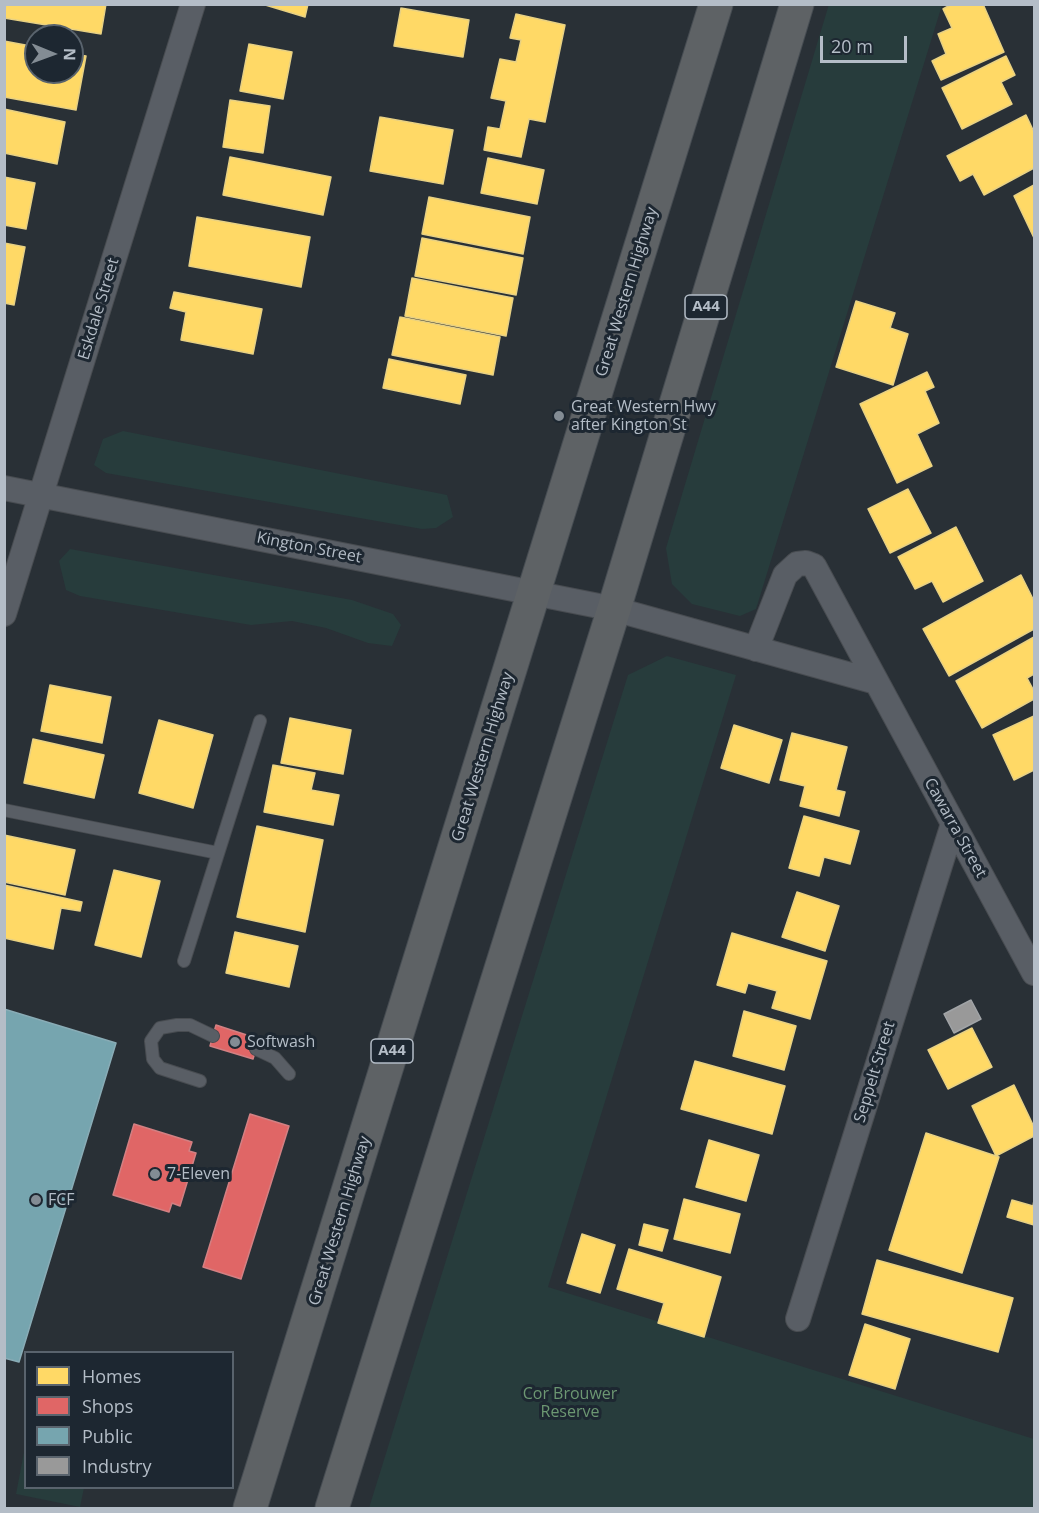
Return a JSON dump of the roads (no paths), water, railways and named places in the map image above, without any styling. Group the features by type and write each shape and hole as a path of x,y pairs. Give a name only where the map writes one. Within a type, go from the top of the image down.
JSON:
{"highway":[{"name":"Great Western Highway","path":"250,1509 716,4"},
{"name":"A44","path":"332,1509 614,609 798,4"}],"street":[{"name":"Eskdale Street","path":"4,614 193,4"},
{"name":"Kington Street","path":"4,488 614,609"},
{"name":"Cawarra Street","path":"756,649 785,575 797,564 806,563 814,566 821,575 876,682 1035,973"},
{"path":"614,609 876,682"},
{"name":"Seppelt Street","path":"798,1319 953,824"}],"lane":[{"path":"184,961 260,721"},
{"path":"4,810 219,852"},
{"path":"200,1081 160,1068 153,1059 151,1041 160,1028 177,1025 190,1025 213,1036"},
{"path":"256,1049 275,1058 289,1074"}],"place":[{"name":"Great Western Hwy after Kington St","path":"559,416"},
{"name":"Softwash","path":"235,1042"},
{"name":"7-Eleven","path":"155,1174"},
{"name":"FCF","path":"36,1200"}],"park label":[{"name":"Cor Brouwer Reserve","path":"570,1403"}]}
